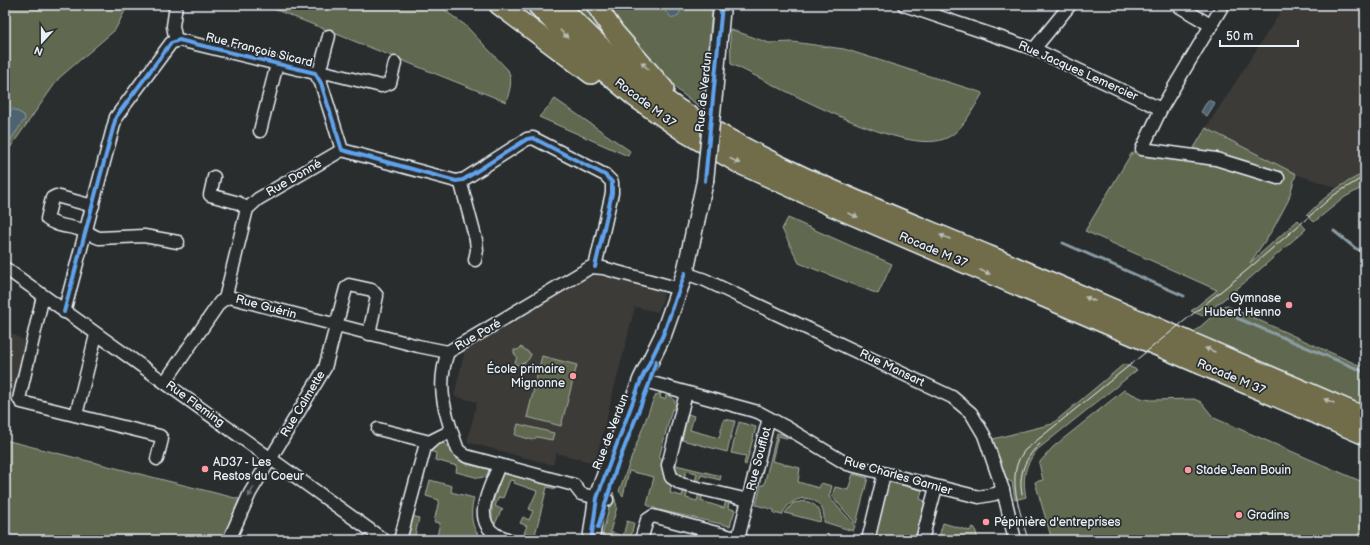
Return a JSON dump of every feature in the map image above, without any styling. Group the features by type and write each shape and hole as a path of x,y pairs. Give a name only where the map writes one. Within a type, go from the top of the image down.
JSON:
{"highway":[{"path":"500,5 597,79 648,107"},
{"name":"Rocade M 37","path":"537,5 588,58 648,107 722,154 795,190 1365,435"},
{"name":"Rocade M 37","path":"559,5 615,59 678,108 729,140 802,175 1365,417"},
{"path":"596,5 614,32 652,74 678,108"}],"main road":[{"name":"Rue de Verdun","path":"592,540 602,499 616,469 645,382 685,273 705,182 722,5"}],"street":[{"path":"64,312 116,117 170,43 176,41 173,26 176,5"},
{"name":"Rue Jacques Lemercier","path":"904,5 1034,49 1161,109"},
{"path":"1034,49 1070,5"},
{"path":"1177,5 1212,26"},
{"path":"1223,5 1212,26 1161,109 1142,148 1216,159 1278,178"},
{"path":"318,76 329,36"},
{"name":"Rue François Sicard","path":"176,41 310,71 318,76 342,150"},
{"path":"318,76 328,73 381,86 390,83 395,63"},
{"path":"260,131 277,64"},
{"path":"342,150 456,181 527,139 533,138 605,175 612,182 612,193 595,268 603,268 680,289"},
{"name":"Rue Donné","path":"247,209 258,199 342,150"},
{"path":"214,176 210,195 239,203 247,209 224,299"},
{"path":"460,180 476,240 477,250 475,260"},
{"path":"93,206 56,196 52,198 47,219 56,224 86,231 92,236 107,238 144,236 178,242"},
{"name":"Rue Poré","path":"595,268 591,267 448,352 441,378 441,391 451,431 458,450 466,456 569,483 574,485 581,494 602,499"},
{"name":"Rue Fleming","path":"5,268 96,335 384,540"},
{"name":"Rue Mansart","path":"685,273 857,351 952,397 962,404 972,413 984,435 1003,490 1015,540"},
{"path":"337,325 346,288 352,285 372,290 377,296 369,334"},
{"path":"43,296 19,399 20,402 160,436 162,439 157,459"},
{"name":"Rue Guérin","path":"164,382 220,302 228,297 369,334 448,352"},
{"name":"Rue Calmette","path":"229,540 250,493 324,368 337,325"},
{"path":"76,415 96,335"},
{"name":"Rue Charles Garnier","path":"645,382 758,412 847,464 979,498 995,494 1003,490"},
{"name":"Rue Soufflot","path":"686,393 668,465 671,477 681,484 748,500"},
{"name":"Rue Soufflot","path":"741,539 748,500 769,418"},
{"path":"378,429 430,442"},
{"path":"400,540 421,456 425,447 430,442 451,431"},
{"path":"499,465 483,509 483,518 494,533 509,540"},
{"path":"868,540 884,474"},
{"path":"922,540 936,487"},
{"path":"641,540 647,520 654,516 741,539"}],"shaded area":[{"path":"1285,5 1365,5 1365,173 1337,188 1296,174 1206,128"},
{"name":"École primaire Mignonne","path":"596,275 658,289 663,293 663,298 658,312 635,307 595,463 556,453 553,465 467,442 477,402 454,396 465,350 583,280"},
{"path":"5,329 26,342 5,429"}],"green space":[{"path":"9,5 128,5 115,30 59,78 5,155 5,12"},
{"path":"264,5 437,5 465,25 508,70 511,82 506,102"},
{"path":"572,5 588,5 622,55"},
{"path":"604,5 713,5 701,107 673,86 660,73"},
{"path":"730,29 769,43 793,42 844,49 983,93 962,126 950,136 944,139 924,141 898,137 869,128 838,115 731,64"},
{"path":"555,99 630,151 628,156 539,117"},
{"path":"1206,128 1296,174 1288,201 1273,229 1250,263 1298,220 1306,229 1249,279 1203,316 1191,311 1217,290 1085,231 1131,154 1142,149 1192,151"},
{"path":"1365,173 1365,186 1345,197 1314,222 1307,215 1334,191"},
{"path":"788,218 892,264 878,294 799,263 782,229"},
{"path":"1225,305 1365,368 1365,407 1193,333"},
{"path":"521,347 531,354 526,362 517,365 515,363 517,357 514,350 518,350"},
{"path":"542,356 577,365 561,426 527,417"},
{"path":"1124,364 1137,370 1038,449 1027,466 1024,484 1026,497 1015,500 1012,482 1007,480 999,462 993,439 1052,424"},
{"name":"Stade Jean Bouin","path":"1124,390 1141,398 1151,400 1194,399 1201,402 1214,418 1365,483 1365,540 1052,540 1035,482 1043,480 1039,463 1053,447"},
{"path":"661,393 660,398 665,399 667,393 674,400 676,407 676,410 672,409 659,458 666,460 672,483 670,493 682,496 684,489 688,490 686,498 697,501 699,493 703,494 701,501 724,508 726,500 729,501 728,508 735,510 730,526 659,510 647,505 654,477 629,471 623,496 619,491 652,403 656,395"},
{"path":"688,414 694,416 690,430 719,438 724,419 735,421 727,452 682,440"},
{"path":"739,422 756,427 746,465 744,464 746,456 731,453"},
{"path":"518,424 554,433 552,440 537,437 532,440 515,435"},
{"path":"777,433 796,438 795,440 778,436 772,461 800,468 798,482 819,488 821,483 832,486 829,497 855,526 853,531 824,522 824,513 820,506 815,501 808,499 794,501 787,507 782,515 774,513 774,510 756,505 761,485 764,485"},
{"path":"5,440 239,499 223,540 5,540"},
{"path":"439,443 446,444 455,457 460,461 488,469 491,475 479,478 456,472 457,466 435,460 436,453 430,451"},
{"path":"675,456 678,457 676,465 721,476 720,480 701,475 699,483 695,482 697,473 686,471 684,479 679,478 673,469"},
{"path":"503,472 556,486 556,489 547,487 535,535 524,533 527,526 520,523 523,517 529,520 533,511 529,509 537,491 514,483 515,481 510,480 503,498 499,497 495,506 503,510 501,511 495,524 492,521 492,505"},
{"path":"853,474 868,478 856,524 832,496 835,487 848,490"},
{"path":"430,480 452,486 451,492 474,498 472,509 473,525 483,540 436,540 440,523 434,522 439,500 426,496"},
{"path":"888,482 922,490 920,499 925,501 915,540 874,540"},
{"path":"613,492 617,507 610,532 623,536 627,521 634,523 630,540 601,540"},
{"path":"805,501 818,508 821,518 820,522 785,513 793,503"},
{"path":"413,516 419,518 414,540 406,540"},
{"path":"943,523 970,531 972,527 975,528 978,540 938,540"}],"water":[{"path":"659,5 681,5 682,9 677,17 672,18"},
{"path":"1208,100 1215,103 1207,116 1201,112"},
{"path":"13,109 24,115 25,119 5,148 4,126 6,116"}],"waterway":[{"path":"1334,231 1355,248 1365,253"},
{"path":"1063,243 1184,296"},
{"path":"1237,318 1365,372"}],"tram line":[{"path":"1028,540 1018,506 1015,482 1019,460 1025,450 1246,271 1334,195 1365,176"},
{"path":"1022,494 1021,480 1024,467 1030,455 1040,444"}],"cycle path":[{"path":"705,181 722,5"},
{"path":"64,312 116,117 171,43 179,40 315,73 321,83 342,150 456,181 463,180 527,139 533,138 605,175 612,182 612,193 595,267"},
{"path":"591,540 597,498 641,380 663,335 685,273"},
{"path":"598,527 616,469 649,384 656,361"}],"place":[{"name":"Gymnase Hubert Henno","path":"1289,305"},
{"name":"École primaire Mignonne","path":"573,376"},
{"name":"AD37 - Les Restos du Coeur","path":"205,469"},
{"name":"Stade Jean Bouin","path":"1188,470"},
{"name":"Gradins","path":"1239,515"},
{"name":"Pépinière d'entreprises","path":"986,522"}]}
